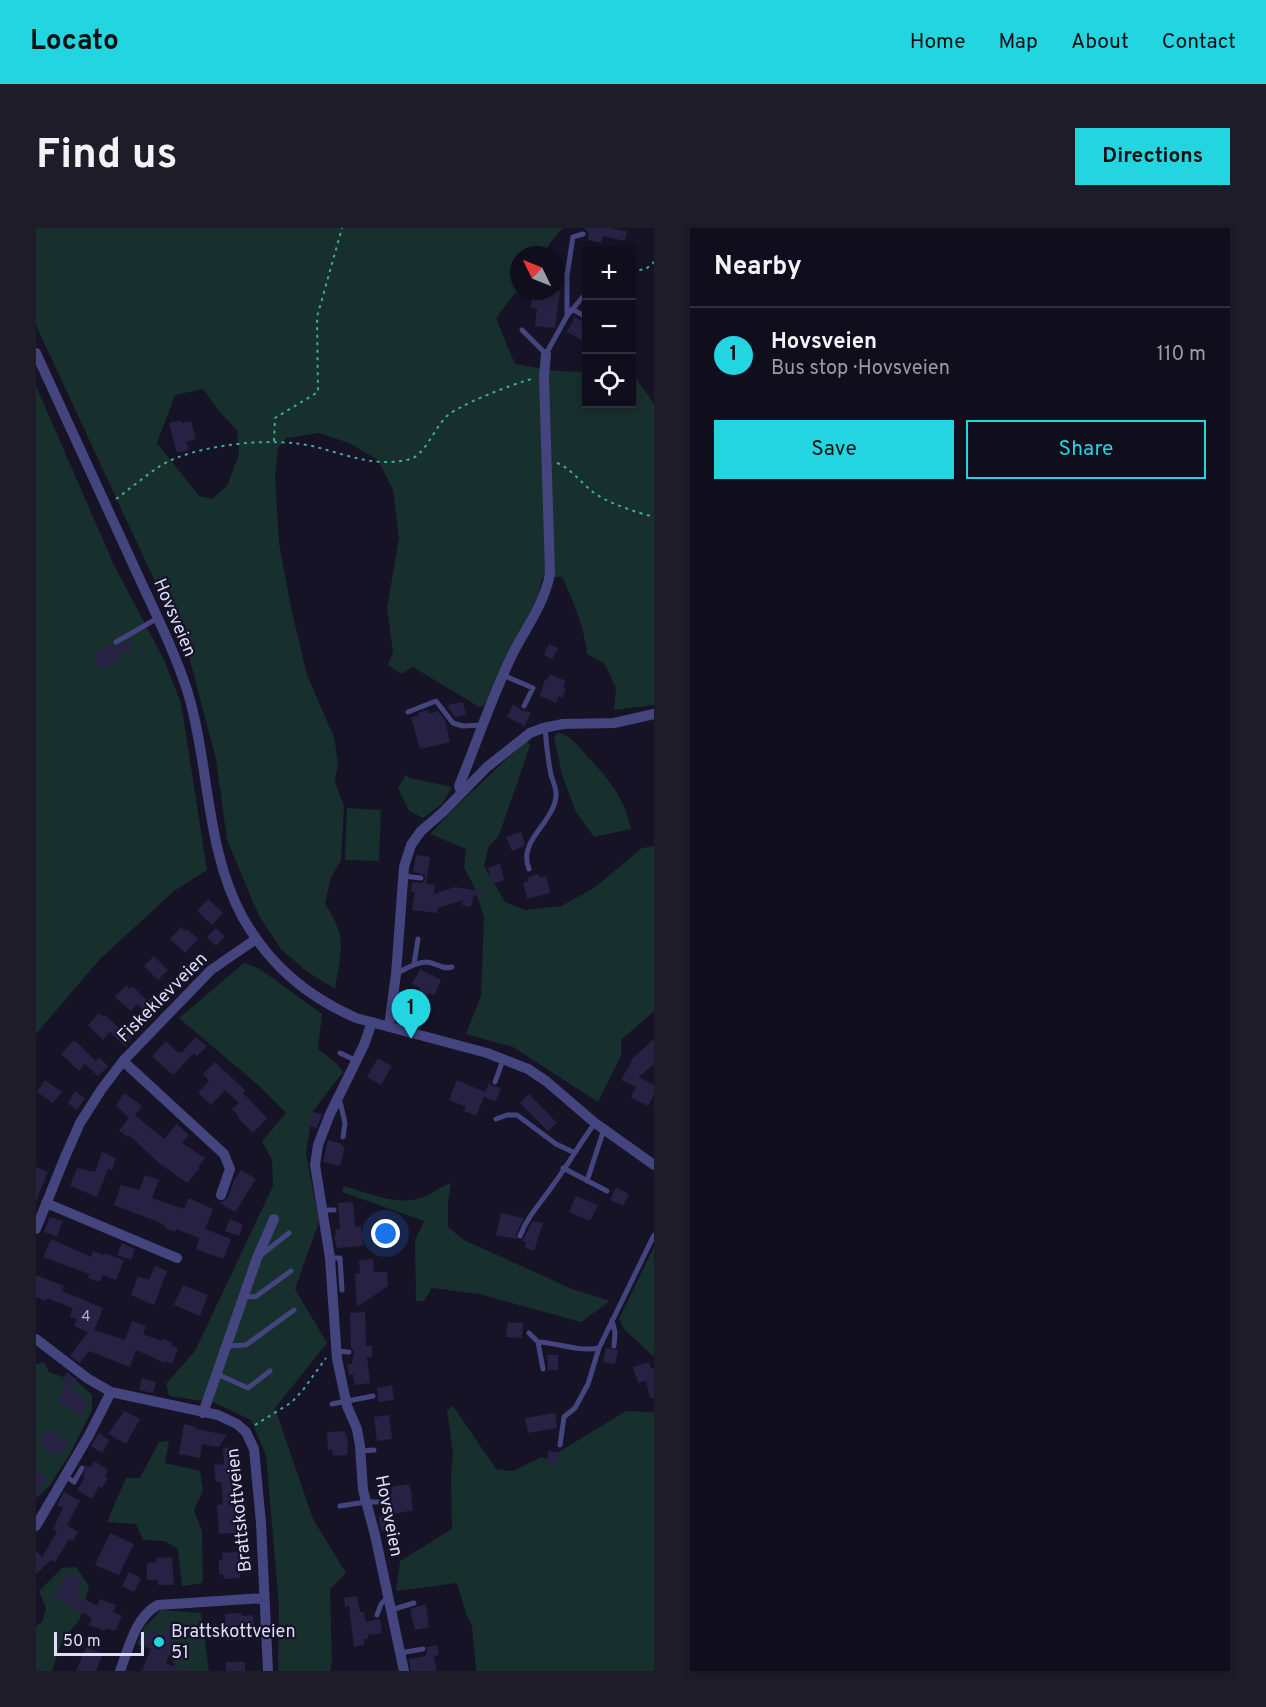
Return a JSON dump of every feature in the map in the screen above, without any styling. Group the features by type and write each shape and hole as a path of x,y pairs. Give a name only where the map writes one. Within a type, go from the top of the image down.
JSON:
{"street":[{"name":"Hovsveien","path":"36,353 158,618 188,692 224,874 234,899 256,939 281,969 321,1001 356,1018 504,1058 537,1074 599,1126 654,1165"},
{"path":"461,792 459,786 503,675 543,601 550,574 544,377 546,354"},
{"path":"389,1027 396,974 403,876 406,859 415,839 483,770 530,733 545,727 563,724 614,723 654,714"},
{"path":"469,762 483,770"},
{"name":"Fiskeklevveien","path":"36,1229 80,1123 123,1061 212,970 256,939"},
{"name":"Hovsveien","path":"372,1022 357,1060 330,1114 315,1157 315,1165 329,1210 335,1347 346,1400 357,1429 361,1451 363,1490 404,1671"},
{"name":"Fiskeklevveien","path":"123,1061 224,1154 230,1169 221,1195"},
{"path":"46,1203 177,1258"},
{"path":"203,1413 228,1346 243,1296 274,1219"},
{"name":"Brattskottveien","path":"36,1339 87,1378 111,1392 228,1419 246,1432 254,1449 261,1523 268,1671"},
{"path":"36,1526 111,1392"},
{"name":"Brattskottveien","path":"120,1671 140,1621 148,1610 158,1605 264,1598"}],"lane":[{"path":"567,316 567,275 573,237 583,234"},
{"path":"522,330 546,354 567,316 582,298"},
{"path":"572,309 582,315"},
{"path":"116,642 158,618"},
{"path":"503,675 533,688 524,706"},
{"path":"408,712 436,701 453,723 463,726 484,725"},
{"path":"529,869 525,860 528,849 552,812 557,791 552,777 545,727"},
{"path":"403,876 421,878"},
{"path":"414,964 418,939"},
{"path":"396,974 414,964 428,962 446,969 452,967"},
{"path":"340,1053 357,1060"},
{"path":"495,1082 504,1058"},
{"path":"338,1096 345,1123 343,1137"},
{"path":"496,1119 507,1115 517,1115 556,1144 573,1152"},
{"path":"520,1236 527,1219 555,1183 573,1152 599,1126"},
{"path":"587,1181 599,1126"},
{"path":"563,1168 607,1191"},
{"path":"257,1258 289,1233"},
{"path":"560,1445 564,1418 574,1408 588,1384 599,1348 654,1235"},
{"path":"330,1258 340,1258 342,1290"},
{"path":"243,1296 255,1297 291,1271"},
{"path":"228,1346 246,1345 294,1310"},
{"path":"612,1320 615,1332 614,1346"},
{"path":"529,1333 538,1342 543,1369"},
{"path":"538,1342 587,1350 599,1348"},
{"path":"335,1347 349,1352"},
{"path":"217,1374 248,1388 270,1371"},
{"path":"333,1404 373,1396"},
{"path":"361,1451 374,1450"},
{"path":"65,1476 74,1482 82,1468"},
{"path":"340,1506 386,1502"},
{"path":"377,1615 381,1604 388,1598"},
{"path":"391,1610 414,1603"},
{"path":"400,1653 423,1649"}],"path":[{"path":"274,441 275,418 318,392 317,317 342,228"},
{"path":"636,270 646,269 654,262"},
{"path":"106,506 162,465 201,450 274,441 314,446 353,459 388,462 413,459 446,416 463,406 527,380 544,377"},
{"path":"546,458 564,466 595,494 634,512 654,517"},
{"path":"246,1432 270,1414 292,1402 335,1347"}],"green space":[{"path":"36,228 563,228 548,246 510,246 510,300 496,318 515,364 556,371 582,372 582,408 636,408 636,378 654,404 654,705 614,710 616,688 604,663 587,654 578,615 562,577 542,578 538,596 484,706 479,707 413,667 401,674 388,665 393,652 387,608 399,538 393,490 378,460 349,443 319,433 286,438 278,448 275,476 279,543 307,675 334,737 338,763 335,782 344,806 341,861 331,877 325,904 340,935 341,954 335,989 306,971 281,949 259,916 227,840 216,759 188,653 36,325","holes":["203,389 237,430 239,454 227,486 212,499 199,496 157,443 175,395"]},
{"path":"36,386 114,565 164,660 181,703 207,870 174,891 100,959 36,1034"},
{"path":"558,732 574,741 608,780 620,798 631,829 594,837 576,812 562,775 554,737"},
{"path":"527,740 530,746 499,835 488,848 484,866 505,902 525,910 561,906 594,888 642,848 654,846 654,1011 621,1040 621,1056 598,1102 513,1047 466,1034 481,996 484,917 474,886 464,868 466,849 430,834"},
{"path":"406,775 410,778 452,787 442,804 423,818 409,811 398,788"},
{"path":"347,808 381,810 379,861 345,860"},
{"path":"244,963 260,969 322,1014 318,1049 334,1061 343,1072 313,1111 306,1153 319,1222 295,1289 327,1343 275,1408 313,1519 346,1573 330,1589 332,1662 330,1671 278,1671 279,1606 266,1456 251,1420 215,1403 169,1396 166,1384 195,1351 273,1186 272,1160 262,1141 286,1113 258,1085 179,1018"},
{"path":"451,1183 448,1227 464,1240 572,1289 610,1301 581,1322 479,1294 432,1288 424,1301 416,1301 415,1241 424,1221 342,1192 344,1186 385,1198 406,1200 426,1196"},
{"path":"654,1247 654,1357 625,1330 619,1319"},
{"path":"44,1362 49,1372 78,1382 92,1395 92,1410 70,1454 50,1485 38,1497 36,1496 36,1364"},
{"path":"453,1406 496,1469 513,1471 541,1457 547,1459 626,1411 654,1412 654,1671 476,1671 472,1626 457,1583 396,1591 400,1561 452,1529 453,1454 447,1410"},
{"path":"169,1441 165,1463 200,1471 203,1491 194,1510 202,1531 203,1583 182,1586 178,1549 165,1541 143,1540 136,1524 107,1522 126,1478 140,1478 159,1442"},
{"path":"76,1567 89,1586 80,1619 62,1641 52,1671 36,1671 36,1626 42,1622 46,1608 39,1591 62,1568"},
{"path":"161,1610 201,1613 209,1671 177,1671 171,1657 137,1644 144,1628"}],"building":[{"path":"584,228 610,228 627,231 625,241 603,236 601,243 588,240 589,234"},
{"path":"532,300 559,300 555,328 535,326 537,309 531,308"},
{"path":"575,317 582,321 582,340 567,332"},
{"path":"181,420 182,423 191,421 196,439 186,442 189,450 177,453 169,423"},
{"path":"130,640 134,648 116,655 119,661 100,669 93,653"},
{"path":"549,644 558,648 552,659 544,655"},
{"path":"550,674 566,681 563,687 566,689 562,698 559,696 556,703 540,696 545,679 547,680"},
{"path":"463,702 466,715 455,717 447,705"},
{"path":"513,704 522,711 531,712 525,726 507,717"},
{"path":"428,710 429,714 438,711 445,720 450,742 420,749 411,717 419,716 418,713"},
{"path":"521,832 524,846 512,851 506,837"},
{"path":"416,855 430,857 426,884 435,885 434,894 455,887 487,892 473,896 471,907 462,905 463,900 438,908 437,913 412,910 415,892 411,891 412,882 422,883 426,878 423,874 413,872"},
{"path":"500,864 504,880 493,884 488,868"},
{"path":"538,874 540,878 546,876 550,893 527,899 523,883 528,881 527,878"},
{"path":"208,899 223,913 212,925 197,911"},
{"path":"181,927 185,931 187,929 198,939 185,953 170,939"},
{"path":"216,928 225,936 216,946 207,937"},
{"path":"154,956 168,970 158,980 144,966"},
{"path":"420,969 441,980 434,996 429,993 427,998 417,993 420,988 412,984"},
{"path":"126,985 130,989 132,986 148,1001 152,997 161,1007 151,1017 137,1004 131,1011 115,997"},
{"path":"99,1013 103,1017 105,1015 122,1031 125,1027 134,1035 125,1046 110,1032 103,1040 88,1025"},
{"path":"196,1037 207,1046 197,1056 194,1053 173,1075 152,1056 166,1041 181,1053"},
{"path":"654,1039 654,1064 639,1077 654,1085 654,1095 648,1106 631,1097 636,1087 621,1080 633,1058"},
{"path":"74,1040 96,1061 99,1057 108,1066 98,1076 85,1064 79,1071 61,1054"},
{"path":"378,1058 392,1066 381,1085 367,1077"},
{"path":"215,1062 245,1090 243,1093 267,1118 253,1133 232,1109 239,1103 225,1090 211,1105 198,1093 209,1081 203,1074"},
{"path":"45,1080 62,1092 53,1103 37,1092"},
{"path":"457,1080 485,1092 489,1083 501,1088 496,1101 484,1097 476,1116 464,1111 466,1107 449,1100"},
{"path":"75,1091 85,1098 77,1110 68,1103"},
{"path":"124,1093 142,1106 135,1115 164,1139 177,1124 189,1135 182,1143 205,1158 187,1183 160,1164 129,1135 128,1137 119,1131 129,1118 116,1105"},
{"path":"529,1094 557,1123 548,1131 520,1103"},
{"path":"313,1112 322,1114 317,1128 309,1126"},
{"path":"328,1140 345,1147 340,1166 323,1162"},
{"path":"102,1152 116,1158 112,1170 108,1169 97,1197 70,1186 77,1168 95,1172"},
{"path":"36,1167 48,1172 36,1201"},
{"path":"241,1170 256,1179 235,1212 220,1203 228,1198 234,1180"},
{"path":"145,1175 159,1180 152,1198 184,1209 189,1198 213,1209 205,1229 231,1239 223,1259 196,1249 199,1238 176,1229 175,1232 156,1221 114,1205 121,1185 139,1190"},
{"path":"616,1187 629,1194 623,1206 610,1200"},
{"path":"576,1196 598,1205 590,1221 569,1212"},
{"path":"353,1202 355,1227 361,1226 363,1246 337,1248 334,1236 336,1236 335,1229 340,1229 338,1203"},
{"path":"501,1213 524,1218 516,1234 517,1239 496,1235"},
{"path":"50,1217 63,1221 57,1237 44,1232"},
{"path":"230,1219 243,1225 239,1236 225,1231"},
{"path":"533,1221 543,1223 534,1251 525,1248 526,1242 522,1241"},
{"path":"51,1239 91,1257 93,1251 124,1260 116,1280 103,1275 100,1282 88,1278 89,1274 43,1257"},
{"path":"122,1243 135,1249 131,1260 117,1255"},
{"path":"373,1259 374,1272 387,1272 388,1286 357,1307 355,1274 360,1273 359,1260"},
{"path":"155,1266 167,1271 154,1305 131,1295 138,1276 149,1280"},
{"path":"36,1275 64,1286 62,1291 103,1308 94,1330 125,1340 132,1321 146,1326 143,1334 172,1343 171,1345 178,1348 172,1364 136,1350 130,1367 89,1351 80,1363 70,1356 88,1332 74,1326 77,1319 70,1317 73,1308 47,1298 46,1301 36,1297"},
{"path":"183,1285 208,1295 200,1316 174,1305"},
{"path":"365,1312 366,1346 372,1346 372,1357 367,1357 370,1383 355,1385 353,1374 349,1375 347,1364 352,1364 354,1352 351,1348 350,1313"},
{"path":"508,1322 523,1323 522,1338 506,1337"},
{"path":"606,1348 618,1350 615,1364 603,1362"},
{"path":"547,1355 558,1355 558,1370 548,1370"},
{"path":"649,1362 651,1368 654,1368 654,1398 650,1398 646,1381 638,1383 633,1367"},
{"path":"67,1372 77,1380 72,1388 62,1382"},
{"path":"142,1378 156,1382 153,1393 139,1390"},
{"path":"392,1385 394,1400 379,1402 377,1388"},
{"path":"65,1386 89,1400 81,1415 57,1401"},
{"path":"124,1411 140,1419 126,1444 108,1434"},
{"path":"555,1413 557,1428 528,1433 525,1418"},
{"path":"389,1415 392,1439 377,1441 374,1417"},
{"path":"184,1424 197,1427 196,1429 227,1435 219,1447 202,1444 200,1458 179,1454"},
{"path":"48,1430 69,1442 60,1457 39,1445"},
{"path":"345,1431 346,1438 348,1438 347,1455 333,1456 332,1450 328,1450 327,1432"},
{"path":"99,1433 110,1440 102,1453 91,1446"},
{"path":"235,1447 240,1504 246,1504 247,1515 236,1515 237,1533 219,1534 217,1505 223,1504 221,1482 216,1482 214,1465 224,1464 223,1448"},
{"path":"548,1451 558,1452 558,1464 547,1463"},
{"path":"94,1461 108,1470 105,1476 108,1478 102,1488 99,1486 92,1499 77,1490 85,1478 83,1477 86,1466 91,1467"},
{"path":"36,1471 47,1478 36,1498"},
{"path":"409,1484 413,1510 393,1514 391,1487"},
{"path":"64,1492 80,1501 67,1525 78,1532 73,1541 69,1539 55,1562 51,1560 36,1574 36,1551 42,1557 57,1532 53,1529 63,1508 57,1505"},
{"path":"390,1514 393,1529 382,1531 378,1517"},
{"path":"110,1533 134,1544 119,1575 95,1565"},
{"path":"239,1552 239,1555 250,1555 251,1571 240,1571 240,1578 224,1579 223,1574 219,1574 219,1560 223,1560 222,1553"},
{"path":"172,1557 174,1585 158,1585 158,1580 147,1580 147,1563 157,1562 156,1558"},
{"path":"68,1572 83,1580 76,1594 97,1606 100,1599 116,1605 113,1612 122,1616 115,1631 106,1628 105,1631 89,1625 92,1618 54,1597"},
{"path":"129,1572 141,1578 134,1592 122,1586"},
{"path":"357,1596 360,1612 364,1612 366,1622 380,1619 382,1633 368,1635 368,1638 364,1639 364,1645 354,1647 349,1606 345,1607 344,1598"},
{"path":"426,1604 429,1627 415,1630 410,1609"},
{"path":"242,1613 242,1616 253,1615 254,1632 243,1632 243,1639 226,1640 226,1635 222,1635 221,1622 225,1622 225,1614"},
{"path":"166,1626 178,1631 166,1663 184,1671 142,1671 151,1648 143,1644 149,1629 162,1635"},
{"path":"437,1645 439,1655 434,1656 437,1671 411,1671 409,1659 426,1656 427,1647"},
{"path":"86,1647 103,1654 96,1671 76,1671"},
{"path":"226,1662 245,1662 245,1671 226,1671"}],"place":[{"name":"Hovsveien","path":"411,1039"},
{"name":"Brattskottveien 51","path":"159,1642"}]}
